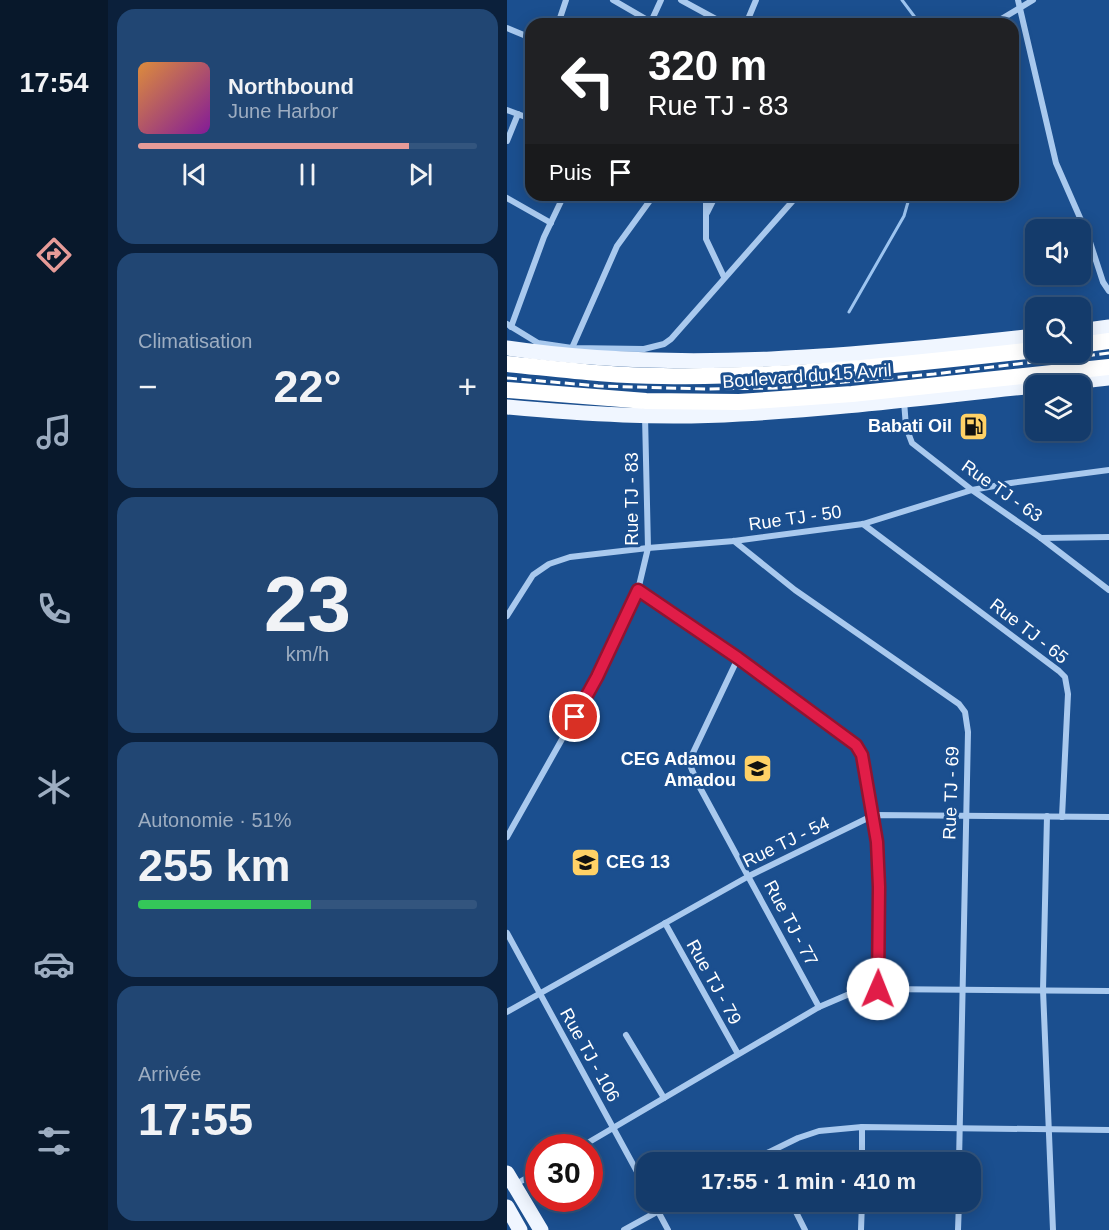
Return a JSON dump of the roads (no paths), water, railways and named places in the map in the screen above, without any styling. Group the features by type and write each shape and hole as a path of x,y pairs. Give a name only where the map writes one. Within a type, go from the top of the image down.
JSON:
{"highway":[{"path":"1091,343 1109,341"},
{"name":"Boulevard du 15 Avril","path":"507,364 607,374 723,376 840,371 1025,351"},
{"name":"Boulevard du 15 Avril","path":"507,390 646,401 739,402 852,394 1109,367"}],"main road":[{"path":"1091,329 1109,327"},
{"name":"Boulevard du 15 Avril","path":"507,348 597,358 749,361 889,352 1025,337"},
{"name":"Boulevard du 15 Avril","path":"1091,380 1109,378"},
{"name":"Boulevard du 15 Avril","path":"507,406 566,412 738,415 904,401 1025,387"},
{"path":"510,1179 541,1230"},
{"path":"507,1207 520,1230"}],"street":[{"path":"560,18 566,0"},
{"path":"613,0 642,18"},
{"path":"652,18 661,0"},
{"path":"681,0 714,18"},
{"path":"748,18 756,0"},
{"path":"1018,0 1056,163 1088,236 1103,282 1109,291"},
{"path":"1004,18 1033,0"},
{"path":"507,28 525,36"},
{"path":"507,110 525,117"},
{"path":"507,141 518,114"},
{"path":"507,198 551,223"},
{"path":"561,201 544,237 509,326 538,343 572,348 644,349 664,344 671,339 792,201"},
{"path":"572,348 617,246 650,201"},
{"path":"706,201 706,239 724,277"},
{"path":"705,217 714,201"},
{"name":"Rue TJ - 63","path":"904,401 906,427 912,442 972,490 1041,538 1109,590"},
{"name":"Rue TJ - 83","path":"507,837 597,677 638,590 648,548 645,415"},
{"name":"Rue TJ - 50","path":"507,616 533,576 549,564 570,557 734,541 863,524 972,490 1109,470"},
{"name":"Rue TJ - 65","path":"863,524 1065,677 1068,694 1062,817"},
{"path":"1041,538 1109,537"},
{"name":"Rue TJ - 69","path":"734,541 795,590 959,704 965,712 968,732 959,1152"},
{"path":"638,590 738,658 860,749 874,815 877,842 878,989"},
{"name":"Rue TJ - 77","path":"738,658 695,748 690,765 698,784 819,1007"},
{"name":"Rue TJ - 54","path":"507,1012 749,876 874,815 1109,817"},
{"path":"1047,816 1043,990 1053,1230"},
{"name":"Rue TJ - 79","path":"665,923 738,1054"},
{"name":"Rue TJ - 106","path":"507,933 636,1170"},
{"path":"603,1134 819,1007 847,995 878,989 1109,991"},
{"path":"626,1035 664,1098"},
{"path":"862,1126 862,1152"},
{"path":"769,1152 819,1131 862,1126 1109,1130"},
{"path":"510,1179 525,1175"},
{"path":"624,1230 655,1212"},
{"path":"659,1212 668,1230"},
{"path":"796,1212 805,1230"},
{"path":"861,1230 862,1212"},
{"path":"958,1230 959,1212"}],"waterway":[{"path":"902,0 916,18"},
{"path":"849,312 904,216 908,201"}],"railway":[{"path":"507,378 598,386 777,388 934,374 1109,353"}],"place":[{"name":"Babati Oil","path":"973,426"},
{"name":"CEG Adamou Amadou","path":"757,769"},
{"name":"CEG 13","path":"585,862"}]}
